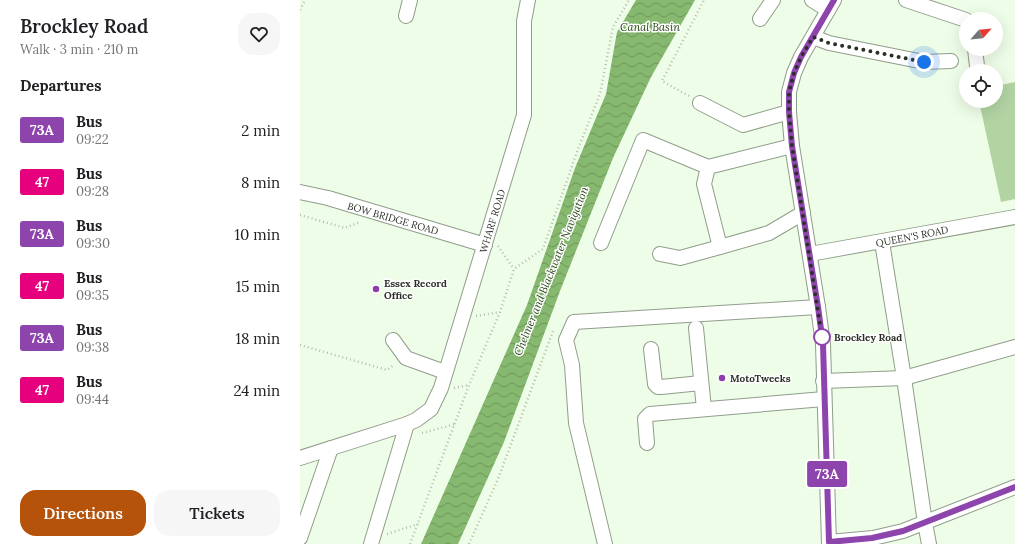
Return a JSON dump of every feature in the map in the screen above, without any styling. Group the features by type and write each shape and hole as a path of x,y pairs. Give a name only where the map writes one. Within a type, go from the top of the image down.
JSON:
{"street":[{"path":"406,16 410,0"},
{"name":"WHARF ROAD","path":"300,458 407,424 416,420 432,409 441,388 524,115 524,21 528,0"},
{"path":"760,19 773,0"},
{"path":"812,0 831,5 801,57 794,73 789,92 789,112 792,146 823,344 829,543 872,538 903,531 1015,487"},
{"path":"906,0 959,18"},
{"path":"813,37 829,43 924,62 951,61"},
{"path":"700,103 743,125 789,112"},
{"path":"601,243 643,140 708,167 792,146"},
{"path":"708,167 704,184 720,247"},
{"name":"BOW BRIDGE ROAD","path":"300,192 328,198 368,211 487,239"},
{"path":"660,254 680,258 769,233 803,213"},
{"name":"QUEEN'S ROAD","path":"810,254 1015,217"},
{"path":"882,242 925,523 930,544"},
{"path":"605,544 576,423 572,365 566,340 574,322 818,307"},
{"path":"696,328 701,383 699,409"},
{"path":"393,340 406,358 445,372"},
{"path":"823,381 904,378 1015,347"},
{"path":"651,349 655,384 661,387 701,383"},
{"path":"647,443 645,419 650,414 824,399"},
{"path":"372,541 407,424"},
{"path":"300,538 331,448"}],"path":[{"path":"300,10 305,0"},
{"path":"410,544 456,424 469,385 500,312 514,269 542,249 578,149 600,94 613,27 629,0"},
{"path":"700,103 662,81 704,0"},
{"path":"300,215 344,228 358,224 366,218 368,211"},
{"path":"487,239 514,269"},
{"path":"462,319 500,312"},
{"path":"469,544 498,479 553,331 566,340"},
{"path":"300,345 387,370 406,358"},
{"path":"402,439 456,424"},
{"path":"372,541 418,524"}],"shaded area":[{"path":"1015,82 1015,199 1001,202 981,108 1003,108 1003,85"}],"water":[{"name":"Canal Basin","path":"636,0 695,0 651,77 613,158 560,291 504,442 458,544 421,544 527,305 575,168 606,94 617,32"}],"bus line":[{"name":"73A","path":"834,0 801,57 794,73 789,92 792,146 823,344 829,542 872,538 903,531 1015,487"}],"place":[{"name":"Essex Record Office","path":"376,289"},
{"name":"Brockley Road","path":"822,337"},
{"name":"MotoTweeks","path":"722,378"}],"route":[{"path":"822,337 792,146 789,92 794,73 801,57 813,37 829,43 924,62"}],"water label":[{"name":"Chelmer and Blackwater Navigation","path":"551,271"}]}
